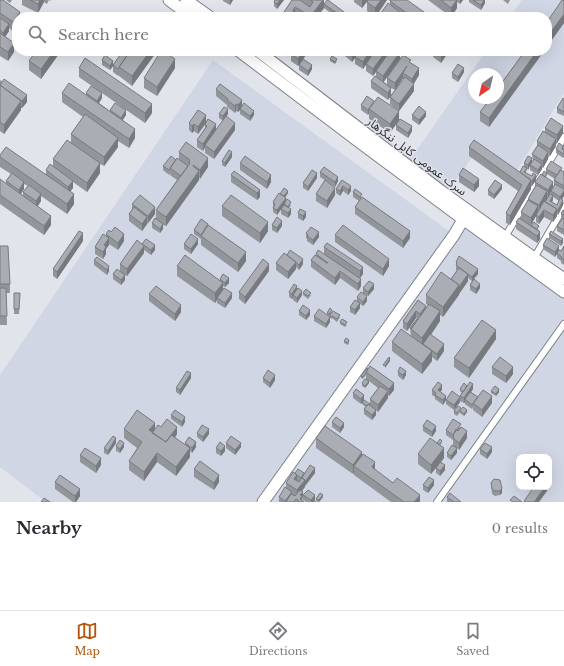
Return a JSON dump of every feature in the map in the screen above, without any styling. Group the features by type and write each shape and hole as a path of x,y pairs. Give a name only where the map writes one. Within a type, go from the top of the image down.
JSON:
{"highway":[{"path":"169,0 185,12"},
{"path":"186,0 203,12"},
{"path":"246,56 362,144 466,215 454,235 263,502"},
{"name":"سرک عمومی کابل ننگرهار","path":"265,56 387,150 466,215 564,292"},
{"name":"سرک عمومی کابل ننگرهار","path":"466,215 505,238 564,278"}],"street":[{"path":"505,238 564,137"},
{"path":"534,258 564,207"},
{"path":"437,502 564,324"}],"shaded area":[{"path":"522,0 564,0 564,93 513,177 477,151 447,192 405,163 419,147 468,77 468,104 504,104 504,68 474,68 483,56 552,56 552,12 514,12"},
{"path":"213,60 453,234 463,219 564,292 564,502 46,502 0,467 0,375"}],"building":[{"path":"0,0 3,0 20,12 12,12 12,21 0,13"},
{"path":"30,0 40,0 38,4"},
{"path":"275,0 280,0 277,4 274,2"},
{"path":"292,0 300,0 310,7 313,2 310,0 323,0 314,12 303,12 295,7 293,11 294,12 284,12"},
{"path":"328,0 344,12 335,12 324,4"},
{"path":"368,0 381,0 375,8 367,2"},
{"path":"407,0 424,12 405,12 390,1"},
{"path":"441,0 457,0 451,8"},
{"path":"473,0 484,0 481,5"},
{"path":"562,0 564,0 564,14 552,31 552,15"},
{"path":"388,3 400,12 382,12"},
{"path":"0,18 9,24 3,33 0,30"},
{"path":"0,33 12,42 12,46 8,52 0,47"},
{"path":"32,56 50,56 41,69 29,61"},
{"path":"104,56 106,56 113,61 110,66 102,60"},
{"path":"119,56 127,56 118,69 113,65"},
{"path":"127,56 146,56 132,76 119,67"},
{"path":"158,56 170,56 175,59 157,87 144,78"},
{"path":"332,56 337,59 335,62 330,59"},
{"path":"356,56 367,56 363,62"},
{"path":"372,56 382,56 373,69 366,64"},
{"path":"386,56 397,56 383,76 376,71"},
{"path":"402,56 411,60 409,62 419,68 412,79 403,73 407,66 395,83 387,78"},
{"path":"521,56 533,56 504,97 504,80"},
{"path":"85,58 152,104 145,113 79,68"},
{"path":"303,59 312,65 308,71 299,65"},
{"path":"458,64 464,68 458,77 452,73"},
{"path":"375,76 391,88 388,93 371,81"},
{"path":"405,77 414,84 399,104 390,97"},
{"path":"4,79 27,95 22,101 0,85"},
{"path":"69,83 135,129 129,139 62,93"},
{"path":"220,84 242,100 238,105 236,104 235,106 216,89"},
{"path":"0,85 21,101 4,125 0,122"},
{"path":"91,86 102,93 97,101 86,93"},
{"path":"367,96 374,101 368,110 361,105"},
{"path":"378,97 399,111 390,124 369,109"},
{"path":"563,98 564,99 564,112 557,108"},
{"path":"115,103 126,110 121,118 110,110"},
{"path":"244,103 254,111 250,116 240,109"},
{"path":"486,104 499,104 489,118 480,112"},
{"path":"419,106 426,112 419,120 412,115"},
{"path":"224,107 228,109 223,116 219,114"},
{"path":"198,110 206,115 198,127 194,124 192,126 189,123"},
{"path":"85,114 118,138 104,157 71,134"},
{"path":"226,116 235,123 214,152 205,145"},
{"path":"551,118 563,126 557,135 545,128"},
{"path":"208,119 216,124 203,144 197,140 207,126 205,124"},
{"path":"400,119 412,126 408,133 396,125"},
{"path":"543,131 556,139 550,149 537,141"},
{"path":"67,140 100,163 87,183 53,159"},
{"path":"474,140 531,180 510,216 506,213 522,185 469,147"},
{"path":"186,142 208,158 200,170 193,165 199,171 166,217 156,210 190,163 190,160 179,152"},
{"path":"559,143 563,146 563,154 556,149"},
{"path":"538,145 548,152 543,161 532,154"},
{"path":"6,147 74,194 67,204 0,157"},
{"path":"229,150 232,152 225,163 222,161"},
{"path":"171,156 176,160 169,170 163,166"},
{"path":"245,156 271,175 267,182 240,163"},
{"path":"528,156 532,158 528,165 524,163"},
{"path":"177,158 188,166 181,176 170,168"},
{"path":"534,159 542,164 538,170 530,165"},
{"path":"551,161 562,168 557,175 546,169"},
{"path":"50,164 73,181 68,187 46,170"},
{"path":"523,166 527,168 524,172 532,176 533,173 536,175 532,181 520,172"},
{"path":"324,167 338,177 335,182 320,172"},
{"path":"463,168 479,179 474,185 459,175"},
{"path":"312,170 317,173 308,187 303,183"},
{"path":"560,170 564,172 564,186 554,180"},
{"path":"234,171 260,190 257,193 231,175"},
{"path":"544,171 547,173 545,177 542,175"},
{"path":"12,173 24,182 19,190 6,181"},
{"path":"541,174 553,182 548,190 535,182"},
{"path":"0,179 51,216 44,226 0,195"},
{"path":"325,180 335,188 327,201 316,194"},
{"path":"342,180 351,186 348,190 343,186 340,191 336,189"},
{"path":"495,180 502,185 494,195 488,190"},
{"path":"555,184 564,189 560,197 551,191"},
{"path":"29,185 41,194 36,201 23,192"},
{"path":"536,185 547,191 539,205 528,199"},
{"path":"284,188 288,191 284,196 280,194"},
{"path":"355,189 362,194 360,197 353,192"},
{"path":"279,193 286,198 277,210 273,208 275,204 273,202"},
{"path":"550,194 553,195 550,201 557,205 560,198 563,200 558,210 545,202"},
{"path":"140,195 155,207 148,216 132,204"},
{"path":"231,195 268,222 260,233 222,206"},
{"path":"362,197 410,231 403,241 355,207"},
{"path":"287,199 291,202 288,207 284,204"},
{"path":"528,200 538,206 531,218 521,212"},
{"path":"544,201 557,209 553,215 544,210 539,217 536,215"},
{"path":"284,205 291,209 288,213 281,209"},
{"path":"134,207 147,217 142,224 129,214"},
{"path":"300,209 306,212 303,216 298,213"},
{"path":"277,217 282,221 277,228 272,225"},
{"path":"155,218 163,224 160,229 152,223"},
{"path":"519,218 540,232 537,236 516,222"},
{"path":"563,218 564,219 564,230 557,226"},
{"path":"201,219 208,224 201,235 194,230"},
{"path":"534,222 539,226 537,229 531,226"},
{"path":"208,225 246,252 238,263 201,236"},
{"path":"343,225 389,259 383,269 335,235"},
{"path":"115,227 124,234 118,243 106,234 109,230 111,232"},
{"path":"311,227 319,232 313,240 307,236 308,235 306,233"},
{"path":"79,231 83,233 57,272 53,269"},
{"path":"551,231 563,239 561,241 549,234"},
{"path":"103,234 109,238 104,245 106,247 103,252 95,247"},
{"path":"191,234 198,239 191,249 184,244"},
{"path":"547,238 559,246 555,252 543,245"},
{"path":"146,239 155,245 151,250 142,244"},
{"path":"137,240 144,246 127,269 120,264"},
{"path":"327,243 363,267 360,271 324,247"},
{"path":"0,246 8,246 10,284 0,284"},
{"path":"564,246 564,260 557,253 559,250 561,251"},
{"path":"290,250 303,259 299,265 287,255"},
{"path":"318,250 361,279 358,284 340,271 335,278 311,260 315,255 328,263 316,254"},
{"path":"284,253 296,262 288,272 276,263"},
{"path":"185,255 223,283 215,293 177,266"},
{"path":"459,256 478,269 472,277 456,265"},
{"path":"97,257 109,266 107,270 94,260"},
{"path":"263,259 269,264 245,297 239,292"},
{"path":"459,268 468,274 459,287 459,285 451,279"},
{"path":"117,269 125,275 121,280 113,274"},
{"path":"441,272 459,285 443,307 426,295"},
{"path":"223,274 229,278 225,283 220,279"},
{"path":"474,279 480,284 476,289 470,285"},
{"path":"369,281 374,284 368,292 363,288"},
{"path":"294,284 297,286 292,294 289,292"},
{"path":"156,286 181,305 175,314 149,294"},
{"path":"0,288 6,288 7,316 0,316"},
{"path":"224,288 232,293 225,303 217,298"},
{"path":"298,288 302,291 297,298 293,295"},
{"path":"306,289 311,293 308,296 303,293"},
{"path":"361,292 367,296 363,302 357,297"},
{"path":"14,293 20,293 19,309 14,309"},
{"path":"355,300 360,303 355,310 350,307"},
{"path":"418,300 426,306 420,314 416,311 407,324 403,321"},
{"path":"429,304 440,311 422,338 411,329"},
{"path":"303,305 310,310 306,316 299,311"},
{"path":"330,308 332,310 329,314 327,313"},
{"path":"319,309 330,317 326,324 314,316"},
{"path":"333,311 340,315 337,319 330,315"},
{"path":"342,319 347,322 345,325 340,322"},
{"path":"418,319 411,329 410,328"},
{"path":"482,320 496,330 469,368 454,358"},
{"path":"401,329 432,351 422,364 392,342"},
{"path":"430,334 444,344 437,354 423,344"},
{"path":"346,338 349,340 348,343 344,341"},
{"path":"389,357 390,358 385,366 383,365"},
{"path":"500,357 513,367 506,376 492,367"},
{"path":"370,366 394,383 389,389 366,372"},
{"path":"400,367 406,371 403,375 398,372"},
{"path":"367,368 368,369 363,377 361,376"},
{"path":"268,370 275,375 270,383 263,378"},
{"path":"187,371 191,373 180,390 176,388"},
{"path":"365,379 369,381 365,386 362,383"},
{"path":"438,382 442,385 438,390 446,396 443,400 435,395 436,393 432,390"},
{"path":"470,382 473,384 464,398 460,396"},
{"path":"464,383 467,386 463,392 460,389"},
{"path":"380,386 388,391 378,405 370,399"},
{"path":"495,386 499,389 496,394 491,391"},
{"path":"356,389 364,395 361,399 353,393"},
{"path":"483,390 492,396 482,410 473,403"},
{"path":"452,391 460,397 454,405 446,400"},
{"path":"470,392 478,397 472,405 465,399"},
{"path":"364,400 370,404 367,406 362,402"},
{"path":"368,404 376,410 372,415 364,409"},
{"path":"458,406 461,408 457,413 454,411"},
{"path":"463,407 467,410 464,414 460,411"},
{"path":"137,410 155,423 149,430 166,442 171,435 190,448 176,467 157,453 144,472 129,461 142,442 124,429"},
{"path":"175,410 185,417 182,422 171,415"},
{"path":"336,417 344,423 340,428 332,422"},
{"path":"167,419 177,427 166,442 152,433 158,425 161,427"},
{"path":"453,419 461,424 453,435 446,430"},
{"path":"427,420 436,426 432,432 423,426"},
{"path":"202,425 209,429 203,437 197,433"},
{"path":"325,426 362,452 353,465 316,438"},
{"path":"461,427 467,431 459,443 453,438 453,435 456,429 458,431"},
{"path":"113,436 116,438 108,451 104,448"},
{"path":"231,436 241,443 235,450 226,443"},
{"path":"189,437 196,442 192,448 185,443"},
{"path":"430,438 444,448 431,465 418,454"},
{"path":"440,439 442,441 439,445 437,443"},
{"path":"120,440 124,443 120,449 116,446"},
{"path":"220,442 225,446 221,451 216,448"},
{"path":"485,443 492,447 487,454 480,449"},
{"path":"452,445 457,448 451,456 447,453"},
{"path":"85,448 101,458 96,466 80,455"},
{"path":"363,454 375,462 372,467 393,483 397,478 420,495 414,502 404,502 354,466"},
{"path":"200,461 219,475 214,483 194,469"},
{"path":"440,462 445,465 440,471 436,468"},
{"path":"310,465 315,468 305,482 305,480 302,478 301,479"},
{"path":"298,469 304,473 301,478 295,473"},
{"path":"293,472 297,475 294,479 299,482 302,478 305,480 297,490 286,483"},
{"path":"60,475 80,489 75,496 55,482"},
{"path":"429,477 434,480 428,488 423,485"},
{"path":"494,479 500,480 502,488 500,491 495,491 492,489 491,483"},
{"path":"285,487 292,492 285,501 279,497"},
{"path":"300,490 303,492 300,495 302,496 300,499 304,502 300,502 296,499 294,502 286,502 291,494 295,496"},
{"path":"308,490 315,495 311,500 303,495"},
{"path":"532,490 543,490 534,502 524,501"},
{"path":"320,493 323,495 319,500 316,499"},
{"path":"450,493 461,502 454,502 447,497"},
{"path":"514,496 522,502 513,502 510,500"},
{"path":"44,498 50,502 41,502"}]}
